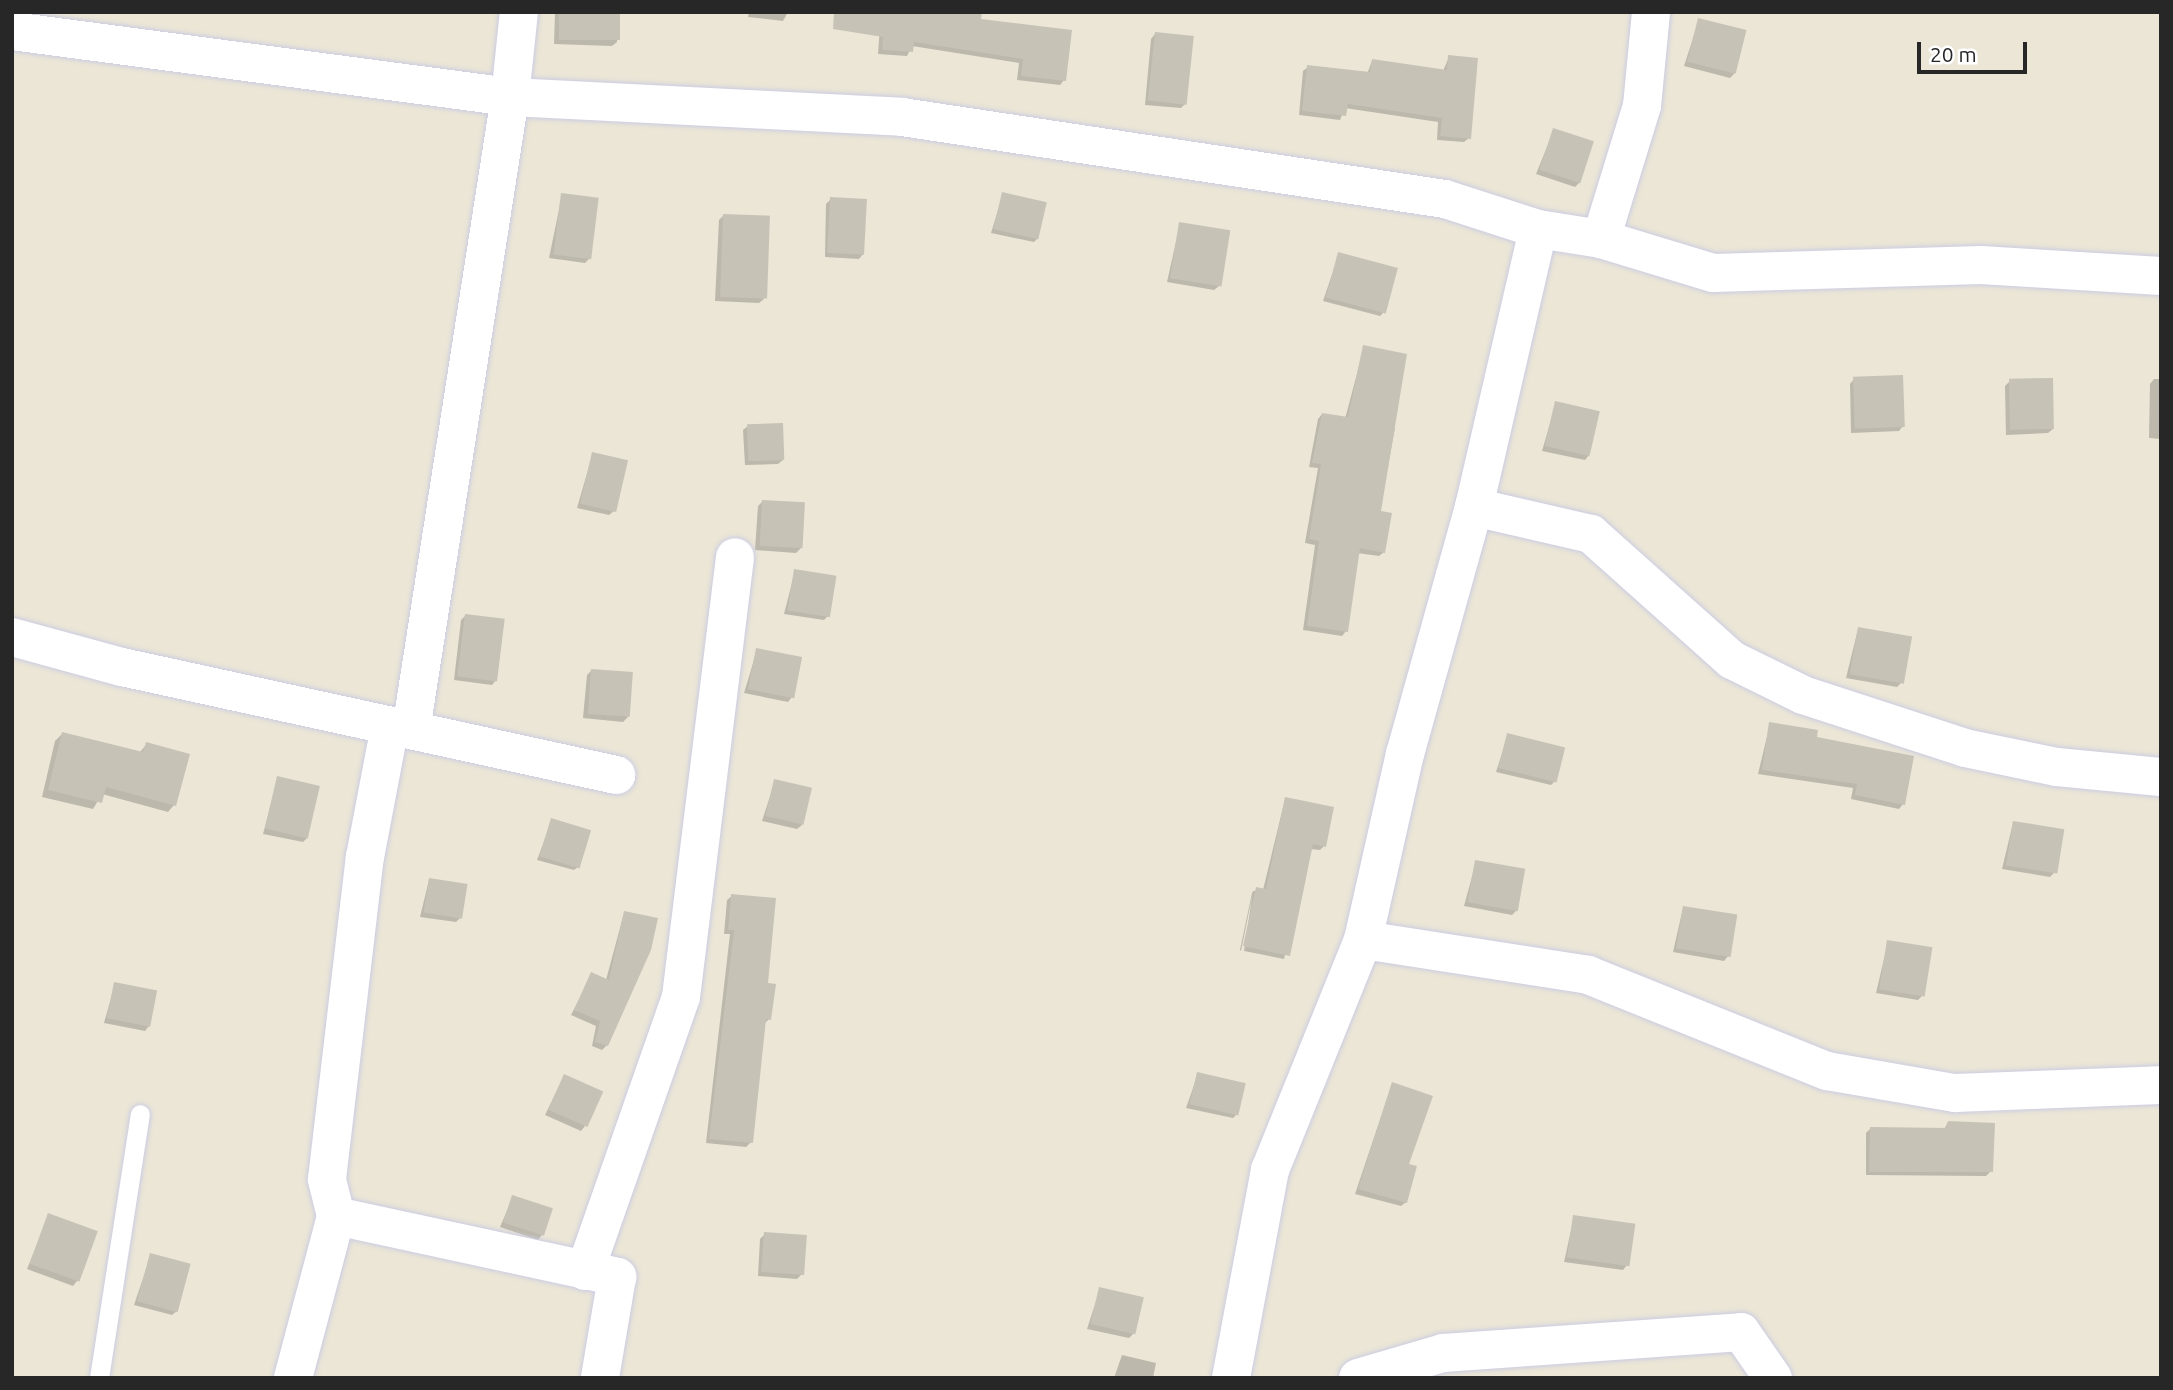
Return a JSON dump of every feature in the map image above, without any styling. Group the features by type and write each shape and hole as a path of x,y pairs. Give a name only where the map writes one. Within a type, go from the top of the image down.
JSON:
{"street":[{"path":"293,1378 336,1216 328,1165 365,857 401,728 510,97 519,12"},
{"path":"1601,239 1642,106 1651,12"},
{"path":"12,31 510,97 902,117 1445,200 1538,229 1601,239 1713,274 1981,265 2161,276"},
{"path":"1231,1378 1270,1170 1363,940 1405,754 1474,507 1538,229"},
{"path":"1474,507 1591,534 1732,660 1803,695 1965,748 2057,767 2161,777"},
{"path":"585,1271 681,997 735,557"},
{"path":"12,637 122,667 616,775"},
{"path":"1363,940 1588,975 1826,1071 1955,1093 2160,1085"},
{"path":"336,1216 617,1278 600,1378"},
{"path":"1358,1378 1443,1353 1741,1332 1773,1378"}],"lane":[{"path":"99,1378 140,1114"}],"building":[{"path":"559,12 620,12 620,40 559,40"},
{"path":"834,12 982,12 981,19 1072,30 1066,81 1021,76 1023,59 914,42 913,52 882,50 883,37 833,29"},
{"path":"1698,18 1747,30 1736,74 1687,62"},
{"path":"1155,32 1194,36 1187,105 1148,101"},
{"path":"1448,55 1478,58 1471,139 1440,136 1442,118 1348,104 1346,116 1302,111 1307,65 1370,72 1372,59 1447,70"},
{"path":"1553,128 1594,141 1580,183 1539,170"},
{"path":"1002,192 1047,202 1038,239 993,229"},
{"path":"561,193 599,198 591,259 553,255"},
{"path":"830,197 867,199 864,255 827,253"},
{"path":"723,214 770,216 767,299 720,297"},
{"path":"1179,222 1230,230 1221,286 1170,278"},
{"path":"1338,252 1398,268 1386,313 1326,297"},
{"path":"1363,345 1407,354 1381,511 1392,513 1385,553 1360,548 1348,632 1307,626 1319,541 1309,539 1321,464 1312,463 1322,413 1348,417"},
{"path":"1903,375 1905,427 1855,429 1853,377"},
{"path":"2053,378 2054,429 2010,430 2009,379"},
{"path":"1555,401 1600,411 1589,456 1545,446"},
{"path":"783,423 784,460 748,461 747,424"},
{"path":"592,452 628,460 616,512 580,504"},
{"path":"762,500 805,502 803,548 760,546"},
{"path":"794,569 836,576 830,617 787,610"},
{"path":"465,614 505,619 497,681 457,677"},
{"path":"1858,627 1912,637 1904,684 1850,674"},
{"path":"756,648 802,657 794,698 748,689"},
{"path":"591,669 633,672 630,717 588,714"},
{"path":"1769,722 1818,730 1817,737 1914,756 1905,805 1855,795 1857,784 1762,770"},
{"path":"62,732 143,752 146,742 190,754 176,806 106,787 102,803 48,790"},
{"path":"1507,733 1565,748 1557,782 1498,768"},
{"path":"277,776 320,786 308,839 265,829"},
{"path":"774,779 812,788 803,825 765,816"},
{"path":"1285,797 1334,807 1326,847 1313,844 1290,956 1243,946 1256,887 1266,889"},
{"path":"551,818 591,830 579,869 539,856"},
{"path":"2013,821 2064,829 2057,874 2006,865"},
{"path":"1475,860 1525,869 1518,911 1468,902"},
{"path":"429,878 468,884 462,919 424,913"},
{"path":"731,894 776,898 768,983 776,984 771,1020 766,1019 753,1143 709,1139 734,930 728,930"},
{"path":"1683,906 1737,915 1731,957 1676,948"},
{"path":"624,911 658,918 651,950 608,1046 595,1042 600,1021 574,1010 591,972 609,980"},
{"path":"1887,940 1932,947 1925,997 1879,989"},
{"path":"114,982 157,990 150,1027 107,1018"},
{"path":"1197,1072 1246,1083 1238,1115 1190,1104"},
{"path":"564,1074 603,1091 587,1127 548,1110"},
{"path":"1392,1082 1433,1096 1409,1164 1417,1166 1407,1203 1358,1189"},
{"path":"1948,1121 1995,1123 1993,1172 1869,1172 1870,1127 1947,1128"},
{"path":"512,1195 553,1208 544,1236 503,1223"},
{"path":"48,1213 98,1231 79,1282 30,1264"},
{"path":"1573,1215 1635,1224 1629,1266 1567,1258"},
{"path":"764,1232 807,1235 804,1275 761,1272"},
{"path":"150,1253 191,1264 178,1312 137,1301"},
{"path":"1099,1287 1144,1297 1135,1334 1090,1324"}]}
